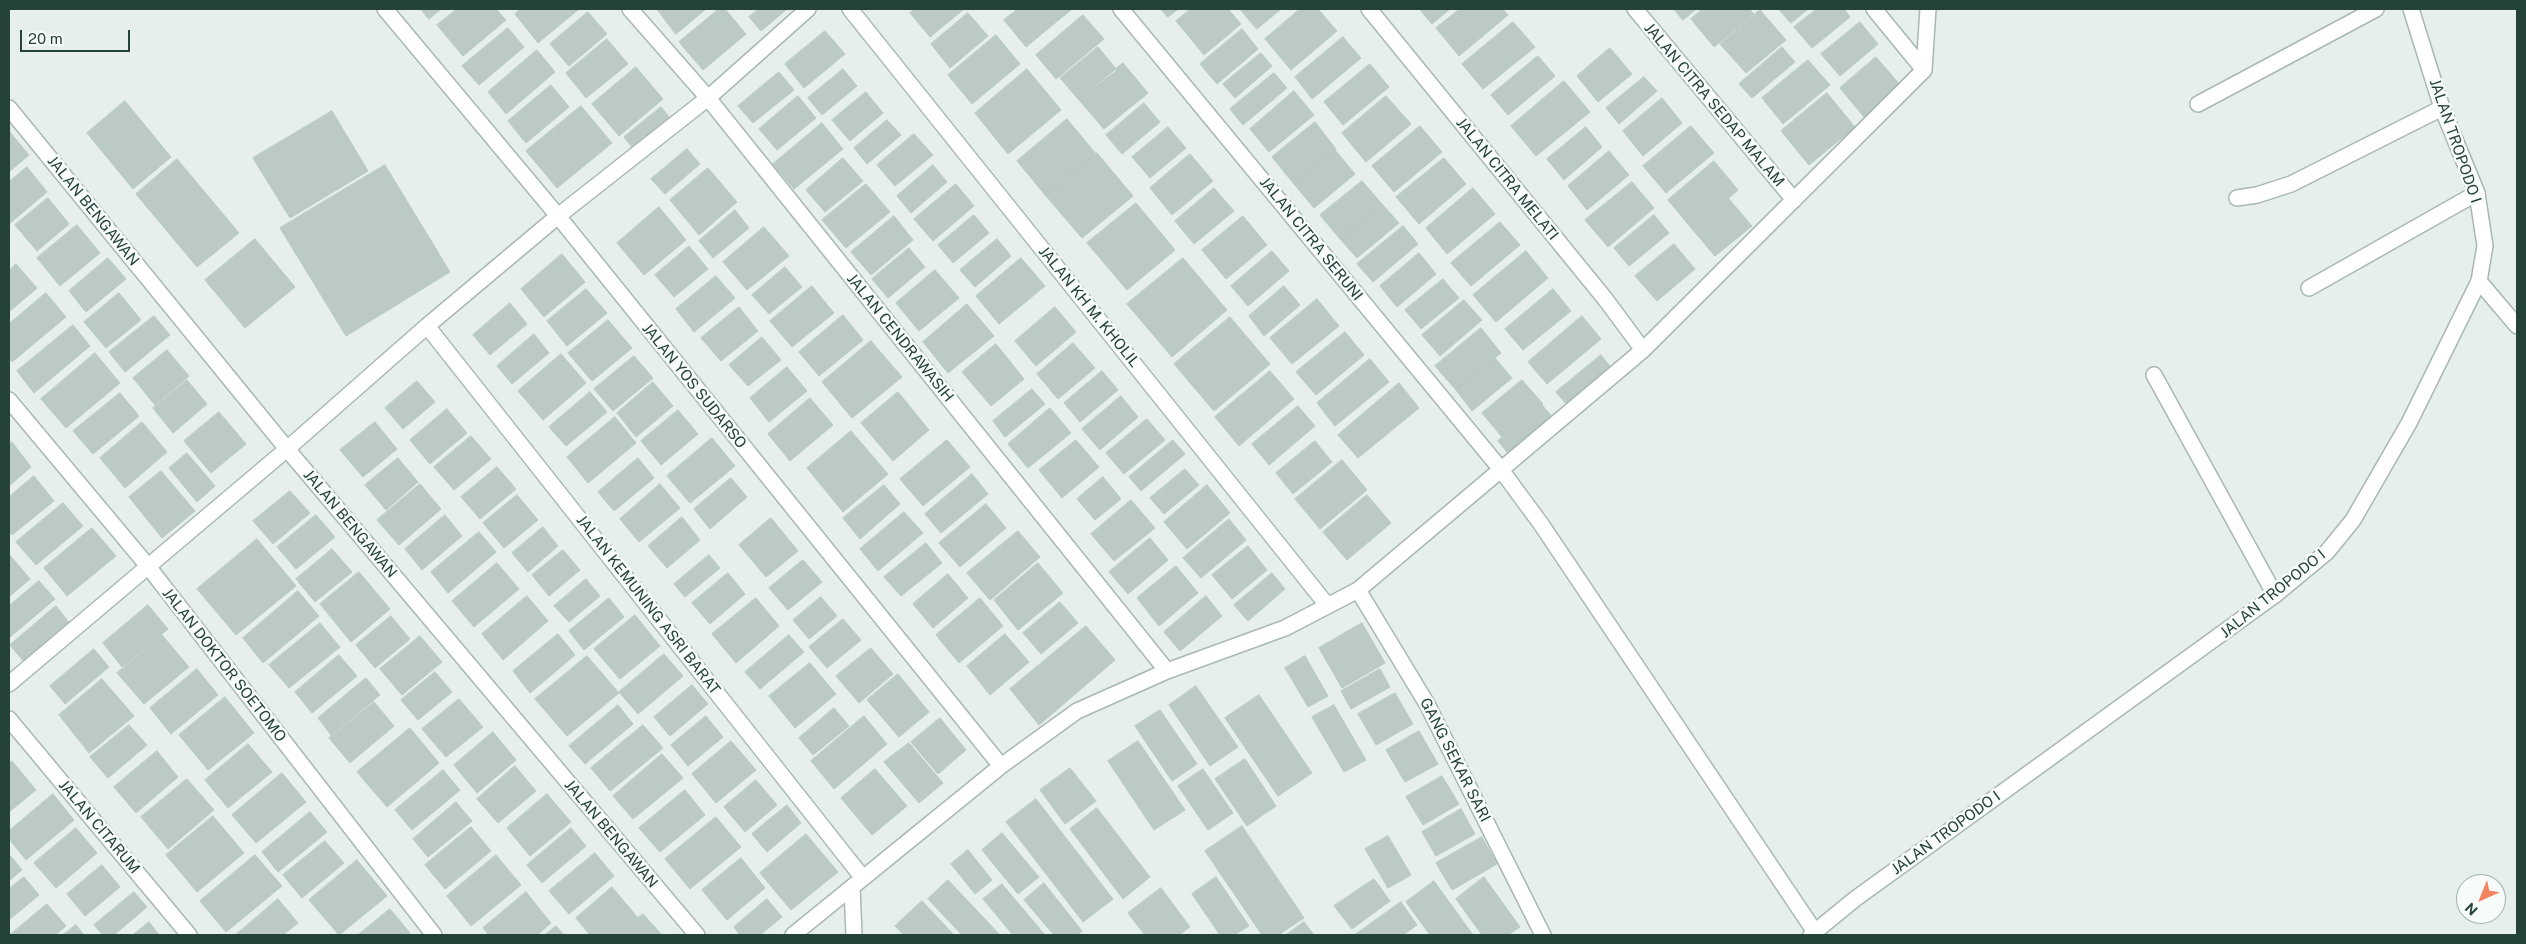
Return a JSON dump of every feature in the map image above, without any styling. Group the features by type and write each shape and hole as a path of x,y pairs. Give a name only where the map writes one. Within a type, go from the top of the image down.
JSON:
{"street":[{"name":"JALAN YOS SUDARSO","path":"385,9 558,216 1000,766"},
{"name":"JALAN CENDRAWASIH","path":"630,9 708,98 1167,671"},
{"path":"9,684 287,448 431,331 558,216 708,98 808,9"},
{"name":"JALAN KH M. KHOLIL","path":"850,9 1327,604"},
{"name":"JALAN CITRA SERUNI","path":"1121,9 1501,470 1540,524 1813,934"},
{"name":"JALAN CITRA MELATI","path":"1369,9 1606,300 1644,350"},
{"name":"JALAN CITRA SEDAP MALAM","path":"1635,9 1794,200"},
{"path":"1874,9 1924,70"},
{"path":"793,935 858,879 1000,766 1077,711 1167,671 1285,628 1327,604 1358,590 1644,350 1924,70 1928,9"},
{"path":"2198,104 2376,9"},
{"name":"JALAN TROPODO I","path":"1813,934 1855,898 2274,595 2327,552 2353,520 2409,424 2479,281 2485,246 2477,194 2442,108 2412,9"},
{"name":"JALAN BENGAWAN","path":"9,108 287,448 697,935"},
{"path":"2237,198 2257,195 2290,184 2442,108"},
{"path":"2309,288 2477,194"},
{"path":"2479,281 2517,326"},
{"name":"JALAN KEMUNING ASRI BARAT","path":"431,331 858,879"},
{"path":"2154,375 2274,595"},
{"name":"JALAN DOKTOR SOETOMO","path":"9,400 147,566 434,935"},
{"name":"GANG SEKAR SARI","path":"1358,590 1427,704 1544,935"},
{"name":"JALAN CITARUM","path":"9,719 189,935"},
{"path":"854,935 858,879"}],"building":[{"path":"421,9 441,9 429,19"},
{"path":"457,9 496,9 506,20 463,56 437,25"},
{"path":"521,9 579,9 538,43 515,14"},
{"path":"657,9 706,9 676,34"},
{"path":"719,9 725,9 746,34 703,70 679,42"},
{"path":"759,9 787,9 761,31 749,17"},
{"path":"915,9 964,9 930,37 910,13"},
{"path":"1018,9 1072,9 1026,47 1004,20"},
{"path":"1161,9 1178,9 1168,17"},
{"path":"1191,9 1228,9 1241,24 1204,55 1176,21"},
{"path":"1240,9 1281,9 1257,29"},
{"path":"1300,9 1318,9 1337,31 1291,70 1265,39"},
{"path":"1423,9 1450,9 1432,24 1421,11"},
{"path":"1460,9 1503,9 1508,15 1459,56 1436,28"},
{"path":"1674,9 1696,9 1683,20"},
{"path":"1703,9 1749,9 1754,14 1714,47 1691,19"},
{"path":"1779,9 1808,9 1791,23"},
{"path":"1817,9 1844,9 1850,17 1812,48 1794,27"},
{"path":"1760,10 1786,40 1746,73 1720,44"},
{"path":"588,12 607,34 569,66 550,44"},
{"path":"968,13 988,36 950,68 931,44"},
{"path":"1083,15 1104,39 1056,79 1036,55"},
{"path":"1513,22 1535,47 1483,89 1462,64"},
{"path":"1860,22 1878,44 1840,76 1821,54"},
{"path":"508,28 524,47 479,85 462,66"},
{"path":"1242,29 1258,49 1217,84 1200,64"},
{"path":"825,31 845,54 804,88 785,64"},
{"path":"996,35 1020,64 972,104 948,75"},
{"path":"1343,37 1361,58 1312,99 1295,77"},
{"path":"607,39 628,64 586,98 566,73"},
{"path":"1098,47 1117,70 1079,100 1060,78"},
{"path":"1782,47 1795,62 1752,98 1739,84"},
{"path":"1610,48 1632,74 1598,102 1577,76"},
{"path":"537,50 555,72 506,114 488,92"},
{"path":"1261,53 1272,66 1235,98 1223,84"},
{"path":"1538,56 1555,76 1508,115 1491,95"},
{"path":"1876,57 1901,86 1864,117 1840,88"},
{"path":"1808,60 1830,85 1783,124 1762,98"},
{"path":"1123,63 1148,93 1104,129 1079,100"},
{"path":"1370,64 1389,87 1343,125 1324,102"},
{"path":"636,67 663,99 619,136 592,104"},
{"path":"843,69 857,86 822,115 808,98"},
{"path":"1027,69 1061,110 1008,154 975,113"},
{"path":"779,72 794,90 753,123 738,106"},
{"path":"1274,73 1287,88 1243,125 1230,109"},
{"path":"1644,77 1657,91 1619,124 1606,108"},
{"path":"1564,81 1590,112 1536,156 1511,126"},
{"path":"551,85 569,107 526,143 508,121"},
{"path":"1294,91 1314,115 1269,152 1250,129"},
{"path":"866,92 883,113 850,141 832,120"},
{"path":"1827,93 1855,127 1809,165 1781,131"},
{"path":"798,96 816,118 777,150 759,129"},
{"path":"1386,96 1411,124 1366,162 1342,133"},
{"path":"1662,98 1682,123 1643,156 1623,131"},
{"path":"125,101 171,157 133,189 87,133"},
{"path":"1144,103 1160,122 1122,154 1106,135"},
{"path":"581,106 612,143 557,188 526,151"},
{"path":"661,107 673,122 636,152 624,137"},
{"path":"332,111 368,171 290,218 253,158"},
{"path":"1067,119 1096,154 1046,196 1017,161"},
{"path":"887,120 901,135 867,164 854,148"},
{"path":"1315,122 1336,149 1294,184 1272,157"},
{"path":"822,123 843,149 794,189 773,164"},
{"path":"1420,126 1442,152 1394,192 1372,166"},
{"path":"1691,126 1714,153 1666,193 1643,166"},
{"path":"1168,127 1186,148 1150,178 1132,157"},
{"path":"1586,127 1602,147 1564,180 1547,159"},
{"path":"9,131 29,155 9,172"},
{"path":"914,134 933,155 895,186 877,165"},
{"path":"687,149 700,164 665,194 651,179"},
{"path":"1335,150 1355,174 1314,208 1294,184"},
{"path":"1609,151 1629,175 1587,210 1568,186"},
{"path":"1097,153 1133,196 1082,238 1046,196"},
{"path":"1190,154 1213,181 1172,215 1150,188"},
{"path":"843,158 863,181 825,212 806,190"},
{"path":"1444,158 1466,184 1419,224 1396,197"},
{"path":"177,159 239,233 197,267 136,194"},
{"path":"1714,161 1738,190 1692,229 1668,200"},
{"path":"385,165 450,272 346,336 280,228"},
{"path":"933,165 947,182 911,213 897,196"},
{"path":"27,167 47,192 9,224 9,182"},
{"path":"708,168 737,202 699,235 670,200"},
{"path":"1362,181 1382,204 1340,239 1320,215"},
{"path":"1632,182 1654,208 1608,247 1585,220"},
{"path":"866,184 890,212 846,248 822,220"},
{"path":"956,184 974,206 933,241 914,219"},
{"path":"1214,188 1234,211 1194,244 1175,221"},
{"path":"1473,188 1495,214 1447,254 1426,228"},
{"path":"48,198 69,224 37,251 15,225"},
{"path":"1728,198 1752,226 1715,256 1692,229"},
{"path":"1136,203 1175,250 1127,290 1087,243"},
{"path":"1382,204 1399,223 1357,258 1340,239"},
{"path":"659,207 686,240 644,275 617,243"},
{"path":"735,210 749,228 713,258 699,241"},
{"path":"974,215 989,233 953,263 938,245"},
{"path":"1654,215 1669,233 1629,266 1614,248"},
{"path":"894,216 913,240 871,275 851,252"},
{"path":"1243,216 1267,245 1226,279 1202,250"},
{"path":"1500,222 1520,245 1471,286 1451,263"},
{"path":"77,225 100,253 60,286 37,258"},
{"path":"1403,226 1418,244 1373,282 1357,264"},
{"path":"764,227 789,256 747,290 723,262"},
{"path":"255,239 295,287 245,328 205,280"},
{"path":"997,239 1011,256 975,287 960,270"},
{"path":"1674,244 1695,269 1657,301 1635,276"},
{"path":"689,246 708,269 674,297 655,275"},
{"path":"909,248 925,267 888,298 872,279"},
{"path":"1272,251 1289,271 1248,306 1231,286"},
{"path":"1526,251 1548,278 1496,322 1473,295"},
{"path":"1419,253 1436,274 1397,307 1380,286"},
{"path":"562,254 585,282 544,317 521,289"},
{"path":"108,258 126,279 86,312 69,291"},
{"path":"1021,258 1045,286 999,324 976,296"},
{"path":"1183,258 1227,310 1172,357 1127,304"},
{"path":"16,264 37,288 9,312 9,271"},
{"path":"785,267 802,287 769,314 752,295"},
{"path":"935,270 959,298 919,331 896,303"},
{"path":"716,276 735,298 694,332 676,309"},
{"path":"1443,279 1459,298 1421,329 1405,310"},
{"path":"812,286 834,313 792,347 770,321"},
{"path":"1284,286 1300,305 1264,336 1249,316"},
{"path":"586,289 607,313 567,346 547,321"},
{"path":"1553,289 1571,311 1523,350 1505,329"},
{"path":"46,293 66,317 12,362 9,358 9,324"},
{"path":"119,293 141,320 106,348 84,322"},
{"path":"1317,299 1339,326 1292,364 1270,338"},
{"path":"1464,300 1482,320 1440,356 1422,335"},
{"path":"510,303 527,324 490,355 473,335"},
{"path":"967,304 994,336 948,373 923,342"},
{"path":"739,307 758,331 721,361 701,338"},
{"path":"1055,307 1076,332 1036,366 1015,341"},
{"path":"843,315 863,340 819,376 799,352"},
{"path":"154,316 170,335 125,372 109,352"},
{"path":"1582,316 1601,339 1547,384 1528,362"},
{"path":"1230,317 1270,364 1214,411 1174,364"},
{"path":"608,320 632,348 592,381 568,353"},
{"path":"73,325 90,346 34,393 17,371"},
{"path":"1481,328 1501,353 1456,390 1435,366"},
{"path":"1345,332 1364,355 1316,395 1296,372"},
{"path":"534,334 549,353 512,384 497,366"},
{"path":"762,337 781,360 748,386 729,365"},
{"path":"871,341 902,377 852,418 822,382"},
{"path":"1073,343 1095,368 1058,399 1037,374"},
{"path":"996,344 1024,379 991,406 962,372"},
{"path":"167,350 189,376 155,405 133,378"},
{"path":"95,353 120,383 66,428 41,399"},
{"path":"561,354 586,383 543,420 518,391"},
{"path":"1601,355 1612,369 1568,406 1556,392"},
{"path":"634,356 653,378 613,411 594,389"},
{"path":"1495,358 1512,378 1472,411 1456,390"},
{"path":"1370,359 1389,382 1335,426 1317,403"},
{"path":"787,367 807,391 769,422 750,398"},
{"path":"1102,371 1118,390 1080,422 1064,403"},
{"path":"1270,371 1294,399 1239,446 1215,417"},
{"path":"187,380 207,404 173,433 153,408"},
{"path":"1522,380 1543,404 1502,437 1482,413"},
{"path":"417,381 435,402 403,429 385,408"},
{"path":"653,382 673,406 636,437 617,413"},
{"path":"1399,383 1419,408 1358,458 1338,435"},
{"path":"1032,389 1045,404 1005,437 993,421"},
{"path":"590,392 607,412 566,446 549,427"},
{"path":"898,392 929,430 893,461 861,423"},
{"path":"120,393 139,416 93,454 73,431"},
{"path":"1121,396 1138,417 1100,450 1082,429"},
{"path":"810,398 833,425 790,461 768,434"},
{"path":"1542,405 1555,420 1511,457 1498,441"},
{"path":"1298,406 1315,426 1269,465 1252,444"},
{"path":"1050,408 1071,433 1028,468 1008,444"},
{"path":"447,409 467,433 430,464 410,440"},
{"path":"678,410 698,434 661,465 641,441"},
{"path":"219,412 246,444 211,473 184,441"},
{"path":"615,417 636,443 588,483 567,457"},
{"path":"1147,419 1165,440 1124,474 1106,453"},
{"path":"142,422 167,452 125,488 100,458"},
{"path":"375,422 397,449 363,477 340,450"},
{"path":"851,431 888,474 843,512 807,468"},
{"path":"471,436 491,459 454,490 434,467"},
{"path":"712,438 735,466 690,503 667,476"},
{"path":"947,440 970,467 923,506 900,479"},
{"path":"1076,440 1099,467 1062,498 1039,470"},
{"path":"1173,440 1185,454 1141,491 1129,477"},
{"path":"1315,441 1332,462 1293,494 1276,473"},
{"path":"12,442 31,467 9,486 9,445"},
{"path":"187,453 215,486 197,502 169,468"},
{"path":"398,458 418,482 386,510 365,485"},
{"path":"638,458 654,478 614,511 598,492"},
{"path":"1342,460 1367,490 1320,529 1295,499"},
{"path":"497,467 516,489 480,519 461,497"},
{"path":"1185,469 1199,485 1164,514 1150,498"},
{"path":"161,471 195,511 162,538 129,497"},
{"path":"972,474 988,494 941,533 925,514"},
{"path":"34,476 54,501 12,535 9,531 9,497"},
{"path":"1103,477 1121,499 1095,520 1077,499"},
{"path":"731,478 747,497 710,529 694,509"},
{"path":"420,484 441,509 399,545 377,520"},
{"path":"660,484 680,508 639,542 620,519"},
{"path":"884,485 900,504 860,539 843,518"},
{"path":"1207,485 1230,513 1187,549 1164,522"},
{"path":"290,491 310,513 273,544 253,521"},
{"path":"517,495 538,520 504,548 483,523"},
{"path":"1367,495 1391,523 1347,560 1323,532"},
{"path":"1131,500 1155,528 1114,561 1091,534"},
{"path":"63,503 83,526 36,565 16,542"},
{"path":"986,504 1006,528 960,567 939,543"},
{"path":"904,512 923,533 878,571 860,549"},
{"path":"316,515 335,537 296,569 277,547"},
{"path":"445,515 462,536 422,570 405,549"},
{"path":"682,517 700,540 667,568 648,546"},
{"path":"771,518 798,551 766,577 739,545"},
{"path":"1229,519 1246,540 1201,578 1183,558"},
{"path":"543,527 558,546 528,572 512,553"},
{"path":"92,528 116,556 67,596 44,568"},
{"path":"1018,531 1040,557 990,600 967,573"},
{"path":"479,532 496,552 448,593 431,572"},
{"path":"1150,538 1168,560 1128,594 1109,572"},
{"path":"257,539 296,586 236,635 197,589"},
{"path":"926,543 942,563 901,596 884,577"},
{"path":"1248,546 1267,570 1232,599 1212,575"},
{"path":"332,549 352,572 315,602 296,579"},
{"path":"563,550 580,570 549,596 532,575"},
{"path":"9,554 30,579 9,597"},
{"path":"709,555 720,568 685,597 674,584"},
{"path":"803,560 822,582 788,610 769,588"},
{"path":"497,563 519,589 474,627 452,601"},
{"path":"1038,563 1063,593 1018,630 994,600"},
{"path":"1176,566 1198,593 1159,626 1137,598"},
{"path":"359,572 390,609 351,642 320,604"},
{"path":"728,573 745,594 710,624 692,603"},
{"path":"1272,573 1285,589 1248,621 1234,605"},
{"path":"948,574 968,598 933,628 913,604"},
{"path":"586,579 600,596 569,622 554,606"},
{"path":"39,581 55,599 9,638 9,606"},
{"path":"298,591 319,616 263,663 243,638"},
{"path":"527,596 548,621 503,660 482,634"},
{"path":"1206,596 1222,616 1180,651 1164,632"},
{"path":"821,597 837,616 809,639 793,620"},
{"path":"609,598 624,617 584,650 569,631"},
{"path":"756,598 779,626 736,663 712,634"},
{"path":"980,598 1003,626 959,663 936,635"},
{"path":"1060,602 1078,623 1041,654 1023,633"},
{"path":"148,605 168,629 122,667 103,643"},
{"path":"56,606 71,625 25,663 10,645"},
{"path":"635,615 660,646 620,679 594,649"},
{"path":"391,616 410,639 375,668 356,645"},
{"path":"843,619 861,640 827,668 809,647"},
{"path":"320,623 340,647 289,688 269,665"},
{"path":"1362,623 1385,663 1342,688 1319,648"},
{"path":"1086,626 1115,660 1039,725 1010,689"},
{"path":"558,634 575,655 530,693 513,671"},
{"path":"1005,634 1029,662 990,695 967,666"},
{"path":"162,635 189,667 144,704 117,673"},
{"path":"789,635 804,652 760,689 745,672"},
{"path":"420,636 442,662 402,695 380,669"},
{"path":"871,648 893,674 859,703 836,676"},
{"path":"94,649 109,667 65,704 50,686"},
{"path":"664,654 683,676 638,714 619,692"},
{"path":"339,655 357,676 312,713 295,692"},
{"path":"587,656 619,693 567,736 535,699"},
{"path":"1305,656 1328,696 1308,707 1285,668"},
{"path":"810,663 836,694 795,728 769,696"},
{"path":"197,669 218,695 171,734 150,708"},
{"path":"1380,669 1390,687 1351,709 1341,691"},
{"path":"435,672 452,692 418,720 401,700"},
{"path":"898,674 929,712 899,737 867,700"},
{"path":"366,678 380,695 331,735 318,718"},
{"path":"102,679 134,716 89,753 59,715"},
{"path":"692,685 708,704 670,736 654,717"},
{"path":"1196,686 1238,747 1210,766 1169,705"},
{"path":"1395,693 1413,724 1376,745 1358,714"},
{"path":"1259,695 1312,773 1278,796 1225,718"},
{"path":"225,697 254,733 208,770 179,735"},
{"path":"459,699 483,727 446,757 422,729"},
{"path":"374,702 394,726 350,763 329,738"},
{"path":"618,705 633,724 585,764 569,746"},
{"path":"1334,705 1366,760 1344,772 1312,717"},
{"path":"834,708 849,726 813,755 799,738"},
{"path":"1160,710 1197,764 1172,781 1135,726"},
{"path":"706,716 723,737 688,766 671,745"},
{"path":"864,716 887,744 834,789 811,761"},
{"path":"940,718 966,750 938,774 911,742"},
{"path":"129,725 147,745 108,778 90,757"},
{"path":"643,725 663,748 610,791 591,768"},
{"path":"410,728 439,763 387,807 357,772"},
{"path":"1419,731 1438,764 1405,782 1386,750"},
{"path":"493,732 516,760 477,793 454,765"},
{"path":"731,741 756,770 716,803 692,774"},
{"path":"1138,741 1185,810 1154,830 1108,761"},
{"path":"909,743 943,783 919,803 884,762"},
{"path":"248,744 272,772 228,808 205,780"},
{"path":"157,751 178,777 136,813 114,787"},
{"path":"662,754 683,778 633,819 613,796"},
{"path":"1245,759 1276,806 1247,826 1215,779"},
{"path":"12,761 36,790 9,812 9,764"},
{"path":"515,766 536,791 498,823 477,799"},
{"path":"1070,768 1096,801 1065,824 1040,790"},
{"path":"875,769 907,806 872,835 841,798"},
{"path":"1203,769 1233,813 1208,830 1178,786"},
{"path":"443,770 460,790 412,830 395,810"},
{"path":"282,773 306,802 256,843 232,815"},
{"path":"1442,776 1459,804 1423,825 1406,797"},
{"path":"187,779 214,810 168,849 141,817"},
{"path":"756,780 777,805 745,832 724,807"},
{"path":"685,790 705,815 660,852 639,828"},
{"path":"53,794 74,820 26,860 9,839 9,831"},
{"path":"547,794 571,822 530,856 507,828"},
{"path":"1036,799 1113,899 1083,922 1006,822"},
{"path":"456,802 472,821 428,857 413,839"},
{"path":"787,805 801,823 767,852 752,834"},
{"path":"1097,808 1150,877 1123,899 1070,829"},
{"path":"1461,809 1475,834 1436,856 1422,832"},
{"path":"310,812 327,832 278,872 262,852"},
{"path":"213,816 244,853 197,892 166,855"},
{"path":"716,817 741,847 690,889 665,859"},
{"path":"1242,826 1304,918 1278,935 1262,935 1205,851"},
{"path":"471,827 491,851 445,889 425,865"},
{"path":"76,828 97,853 56,888 34,863"},
{"path":"571,828 586,846 542,883 527,865"},
{"path":"1002,833 1039,877 1018,894 982,850"},
{"path":"806,834 838,872 791,910 760,873"},
{"path":"1388,836 1411,875 1388,888 1365,849"},
{"path":"1482,837 1497,864 1452,890 1436,863"},
{"path":"325,841 344,863 302,898 283,875"},
{"path":"968,850 992,880 975,894 951,864"},
{"path":"595,853 614,876 569,914 549,891"},
{"path":"9,854 22,870 9,881"},
{"path":"255,855 282,886 226,932 200,901"},
{"path":"496,855 521,885 471,926 447,896"},
{"path":"741,858 765,888 727,920 702,890"},
{"path":"357,860 387,896 339,935 309,900"},
{"path":"102,865 120,887 85,916 67,894"},
{"path":"24,877 39,895 9,920 9,889"},
{"path":"1216,877 1249,926 1234,935 1220,935 1192,894"},
{"path":"1484,877 1520,927 1508,935 1482,935 1456,899"},
{"path":"1374,879 1390,901 1352,929 1334,906"},
{"path":"948,880 1000,935 962,935 928,899"},
{"path":"1434,881 1473,935 1430,935 1406,902"},
{"path":"1044,883 1082,931 1077,935 1054,935 1024,900"},
{"path":"1002,884 1045,935 1013,935 983,899"},
{"path":"612,887 638,918 617,935 590,935 576,918"},
{"path":"1161,888 1190,927 1179,935 1145,935 1128,913"},
{"path":"134,892 147,907 114,935 103,935 94,925"},
{"path":"526,892 551,923 537,935 489,935 483,928"},
{"path":"278,899 298,923 283,935 237,934"},
{"path":"767,899 782,917 760,935 740,935 734,927"},
{"path":"922,901 954,935 904,935 895,926"},
{"path":"1401,902 1417,925 1403,935 1356,934"},
{"path":"47,904 66,926 55,935 10,935"},
{"path":"390,909 410,933 407,935 358,935"},
{"path":"643,914 662,935 618,935"},
{"path":"149,922 159,935 133,935"},
{"path":"1304,922 1314,935 1286,935"},
{"path":"76,925 84,935 63,935"},
{"path":"556,926 564,935 545,935"}]}
